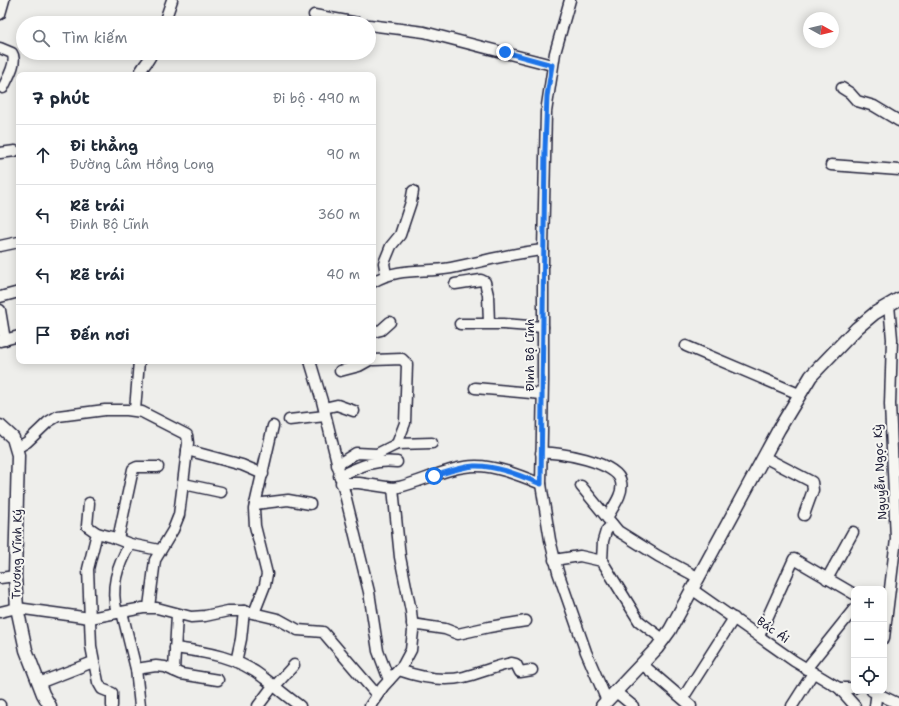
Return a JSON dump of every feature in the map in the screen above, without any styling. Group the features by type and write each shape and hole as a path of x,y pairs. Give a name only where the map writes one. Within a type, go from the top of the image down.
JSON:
{"main road":[{"path":"605,704 664,640 693,590 764,456 799,394 818,367 863,322 894,302"},
{"path":"0,426 13,438 17,448"},
{"name":"Trương Vĩnh Ký","path":"17,448 18,487 15,576 17,608 22,636 39,683 50,706"}],"street":[{"path":"0,14 4,0"},
{"path":"166,16 172,0"},
{"name":"Đinh Bộ Lĩnh","path":"570,0 560,30 552,65 546,112 541,484 554,560 605,704"},
{"path":"314,15 320,16"},
{"path":"376,26 424,32 552,65"},
{"path":"0,48 12,53 14,57 12,67 3,88"},
{"path":"140,72 150,60"},
{"path":"842,88 850,93 857,101 874,106 899,121"},
{"path":"0,153 15,151"},
{"path":"831,165 899,170"},
{"path":"386,275 384,263 391,246 400,235 411,202 412,191"},
{"path":"0,246 16,243"},
{"path":"376,280 386,275 403,271 452,268 512,254 543,250"},
{"path":"455,284 481,280 485,282 488,295 489,323"},
{"path":"0,297 16,293"},
{"name":"Nguyễn Ngọc Kỳ","path":"887,604 898,539 897,485 890,404 894,302"},
{"path":"0,310 2,340 16,337"},
{"path":"376,331 381,330 390,322"},
{"path":"460,324 489,323 543,327"},
{"path":"686,346 799,394"},
{"path":"376,360 402,359 407,364 405,423 398,444"},
{"path":"135,410 139,364"},
{"path":"314,364 340,480 369,592 376,645 389,680"},
{"path":"340,371 363,364"},
{"path":"475,388 542,394"},
{"path":"289,420 325,412 336,405 354,411"},
{"path":"17,448 27,442 48,422 58,416 105,410 135,410 186,433 188,439 184,484 178,521 159,550 153,567 149,607"},
{"path":"236,662 249,612 265,585 267,574 255,526 255,504 273,426"},
{"path":"337,465 353,454 377,454 398,444 432,443"},
{"path":"187,450 242,465 263,474"},
{"path":"541,453 555,452 574,456 609,468 618,475 622,483 621,489 603,540 602,561 639,621 664,640"},
{"path":"764,456 812,482 813,490 804,515"},
{"path":"340,480 368,463 386,461 397,462"},
{"path":"340,480 393,488 454,470 474,466 496,470 541,484"},
{"path":"118,539 133,469 137,467 158,468"},
{"path":"184,484 221,492"},
{"path":"581,486 609,521 633,541 699,578"},
{"path":"370,706 389,680 407,660 411,650 412,624 400,557 393,488"},
{"path":"255,504 288,500 310,504"},
{"path":"89,503 87,526 97,533 130,544 159,550"},
{"path":"827,579 853,532"},
{"path":"97,533 88,569 93,662 100,687 112,693 112,706"},
{"path":"130,544 116,573 114,596 136,669 140,706"},
{"path":"554,560 580,556 602,561"},
{"path":"759,636 794,559 851,592"},
{"path":"0,578 15,576"},
{"name":"Bác Ái","path":"693,590 810,671 839,688 855,706"},
{"path":"0,612 17,608 90,618 149,607 177,614 199,617 228,611 249,612 278,619 298,630 323,632 377,695"},
{"path":"792,706 810,671 851,612"},
{"path":"174,671 177,614"},
{"path":"683,698 734,618"},
{"path":"412,624 445,629 458,634 526,621"},
{"path":"175,648 207,652 236,662 252,670 300,706"},
{"path":"39,683 93,662"},
{"path":"399,670 419,676 448,678 463,677 512,663 516,664 520,672 532,670"},
{"path":"642,664 691,706"},
{"path":"258,706 294,665"},
{"path":"136,669 156,666 180,674 218,680"},
{"name":"Bác Ái","path":"839,688 851,688"},
{"path":"616,692 633,706"},
{"path":"875,706 876,694"},
{"path":"880,694 899,704"}],"route":[{"path":"434,476 463,468 480,466 541,484 545,149 547,96 552,65 505,52"}]}
